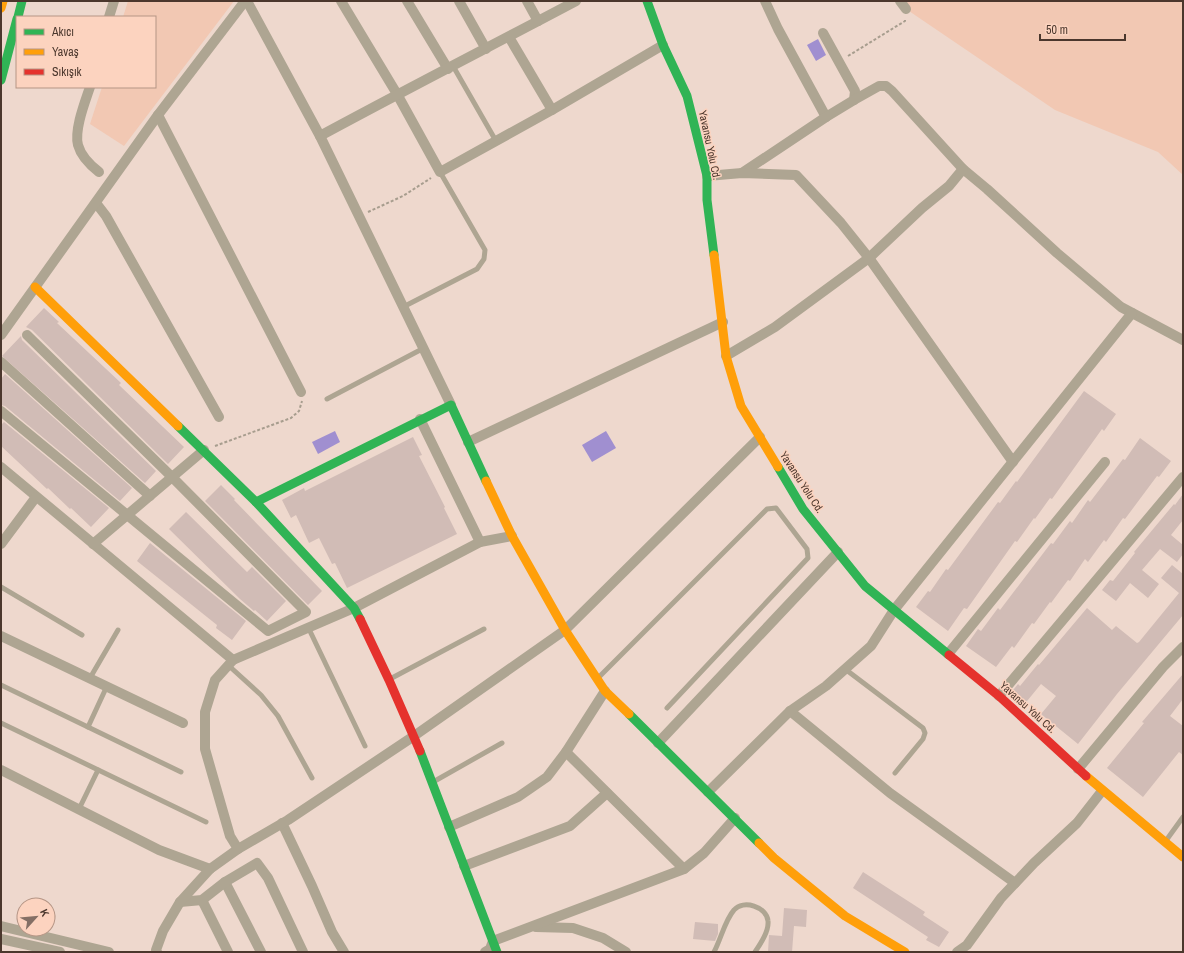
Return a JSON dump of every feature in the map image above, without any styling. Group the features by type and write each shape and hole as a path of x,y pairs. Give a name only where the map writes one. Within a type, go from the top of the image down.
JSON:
{"main road":[{"path":"1,8 3,1"},
{"path":"18,16 22,1"},
{"name":"Yavansu Yolu Cd.","path":"647,1 663,45 687,96 707,176 707,200 726,356 741,406 803,510 865,586 999,696 1102,791 1183,857"},
{"path":"1,80 16,22"},
{"path":"35,287 256,502 354,608 414,736 497,952"},
{"path":"256,502 420,419 451,405 512,536 564,630 598,678 605,691 774,858 845,916 905,952"}],"street":[{"path":"109,16 114,1"},
{"path":"3,328 35,287 158,115 246,1 320,136 451,405"},
{"path":"341,1 397,94 440,172 552,110 663,45"},
{"path":"407,1 450,68"},
{"path":"459,1 486,48"},
{"path":"527,1 538,21"},
{"path":"320,136 397,94 450,68 576,1"},
{"path":"765,1 778,29 826,117"},
{"path":"823,33 855,92 854,100"},
{"path":"509,37 552,110"},
{"path":"742,173 854,100 879,86 886,86 963,169 1057,253 1121,307 1183,340"},
{"path":"90,88 78,129 78,145 88,164 99,172"},
{"path":"158,115 301,392"},
{"path":"726,356 775,327 869,258 922,208 949,186 963,169"},
{"path":"707,176 742,173 796,175 840,223 869,258 1013,462"},
{"path":"96,203 106,216 219,417"},
{"path":"708,792 790,711 826,686 871,646 894,610 1132,313"},
{"path":"468,442 723,322"},
{"path":"1,411 268,631 306,612 172,477 27,335"},
{"path":"1,362 150,496"},
{"path":"420,419 480,542"},
{"path":"157,952 156,950 163,931 180,902 210,869 238,849 288,820 414,736 564,630 760,438"},
{"path":"93,544 204,450"},
{"path":"948,654 1105,462"},
{"path":"1,467 93,544 230,663"},
{"path":"999,696 1183,477"},
{"path":"1,544 36,497"},
{"path":"238,849 230,836 205,749 205,712 215,680 230,663 308,627 354,608 480,542 512,536"},
{"path":"658,743 838,552"},
{"path":"1,636 183,723"},
{"path":"1078,769 1163,667 1183,647"},
{"path":"449,827 518,797 547,777 566,752 605,691"},
{"path":"790,711 890,793 1015,883"},
{"path":"566,752 684,870"},
{"path":"1,770 159,850 210,869"},
{"path":"957,952 967,945 1001,898 1077,823 1102,791"},
{"path":"464,866 570,826 607,793"},
{"path":"485,952 490,950 493,941 684,870 704,853 735,818"},
{"path":"282,823 332,932 344,952"},
{"path":"180,902 202,900 225,882 257,863 268,878 303,952"},
{"path":"225,882 261,952"},
{"path":"202,900 228,952"},
{"path":"1,926 110,952"},
{"path":"530,927 573,928 603,938 626,952"},
{"path":"1,939 60,952"}],"lane":[{"path":"450,68 496,141"},
{"path":"404,307 477,269 484,259 485,250 440,172"},
{"path":"326,399 424,348"},
{"path":"598,678 767,509 776,508 807,548 808,558 667,708"},
{"path":"1,587 82,635"},
{"path":"308,627 365,746"},
{"path":"389,680 484,629"},
{"path":"90,678 118,630"},
{"path":"230,663 261,695 278,716 312,778"},
{"path":"845,669 924,730 923,739 895,773"},
{"path":"1,685 182,772"},
{"path":"88,727 107,686"},
{"path":"1,724 206,822"},
{"path":"432,782 502,743"},
{"path":"79,809 98,770"},
{"path":"1165,842 1183,817"},
{"path":"714,952 720,941 727,921 735,909 743,905 751,905 760,908 767,915 769,923 763,940 755,952"}],"path":[{"path":"839,62 905,21 903,5"},
{"path":"359,215 402,196 440,172"},
{"path":"204,450 291,418 299,411 301,406 301,392"}],"shaded area":[{"path":"128,1 234,1 124,146 90,124 102,88 156,88 156,16 123,16"},
{"path":"900,1 1183,1 1183,175 1158,152 1055,110 906,9"},
{"path":"818,39 826,55 816,61 807,45"},
{"path":"335,431 340,442 318,454 312,442"},
{"path":"606,431 616,448 592,462 582,445"}],"building":[{"path":"44,308 59,322 57,323 121,383 119,385 184,447 168,464 32,330 26,327"},
{"path":"21,336 22,340 156,471 145,483 2,356"},
{"path":"5,374 132,488 120,501 5,406 1,405 1,379"},
{"path":"1084,391 1116,414 1104,431 1102,429 1052,499 1050,498 1017,542 1015,541 967,609 964,608 948,631 916,607 928,591 930,592 946,569 948,570 998,502 1000,503 1016,481 1017,482"},
{"path":"4,422 109,508 91,527 1,446 1,425"},
{"path":"413,437 422,455 419,456 457,534 347,588 335,563 332,564 319,538 309,543 296,515 291,518 282,500 304,488 305,491"},
{"path":"1140,438 1171,461 1159,477 1157,476 1125,519 1123,518 1106,542 1104,540 1088,562 1085,559 1070,581 1068,580 1034,624 1032,623 1014,648 1012,646 996,667 966,646 978,629 981,631 998,608 1000,610 1051,543 1053,544 1070,521 1072,523 1088,500 1090,502 1123,459 1125,460"},
{"path":"221,485 322,591 308,605 205,501"},
{"path":"1183,494 1183,520 1171,535 1183,545 1183,554 1177,562 1160,549 1142,570 1159,584 1148,598 1130,583 1116,601 1102,590 1110,580 1113,581 1135,553 1134,552"},
{"path":"186,512 247,572 252,567 286,601 267,621 240,599 169,529"},
{"path":"150,543 246,621 232,640 216,628 217,625 137,561"},
{"path":"1172,565 1183,574 1183,615 1117,694 1078,744 1041,714 1056,696 1041,684 1023,706 1010,694 1018,684 1020,686 1038,664 1039,665 1087,608 1112,630 1116,626 1137,643 1139,642 1179,593 1161,578"},
{"path":"1183,674 1183,699 1170,716 1183,726 1183,755 1179,752 1143,797 1107,768 1144,723 1142,722"},
{"path":"863,872 925,912 923,915 949,932 939,947 926,940 928,937 853,888"},
{"path":"784,908 807,910 806,927 794,926 792,952 768,952 769,935 782,936"},
{"path":"695,922 718,924 718,934 715,941 693,939"}],"traffic: fast":[{"path":"18,16 22,1"},
{"path":"647,1 663,45 687,96 707,176 707,200 714,255"},
{"path":"1,80 16,23"},
{"path":"256,502 451,405 486,481"},
{"path":"178,426 256,502 354,608 360,619"},
{"path":"778,467 803,509 865,586 949,655"},
{"path":"629,714 759,843"},
{"path":"420,751 497,952"}],"traffic: slow":[{"path":"1,8 3,1"},
{"path":"714,255 726,356 741,406 778,467"},
{"path":"35,287 178,426"},
{"path":"486,481 512,536 565,630 605,691 629,714"},
{"path":"1086,776 1183,857"},
{"path":"759,843 774,858 845,916 905,952"}],"traffic: jam":[{"path":"360,619 420,751"},
{"path":"949,655 999,696 1086,776"}]}
